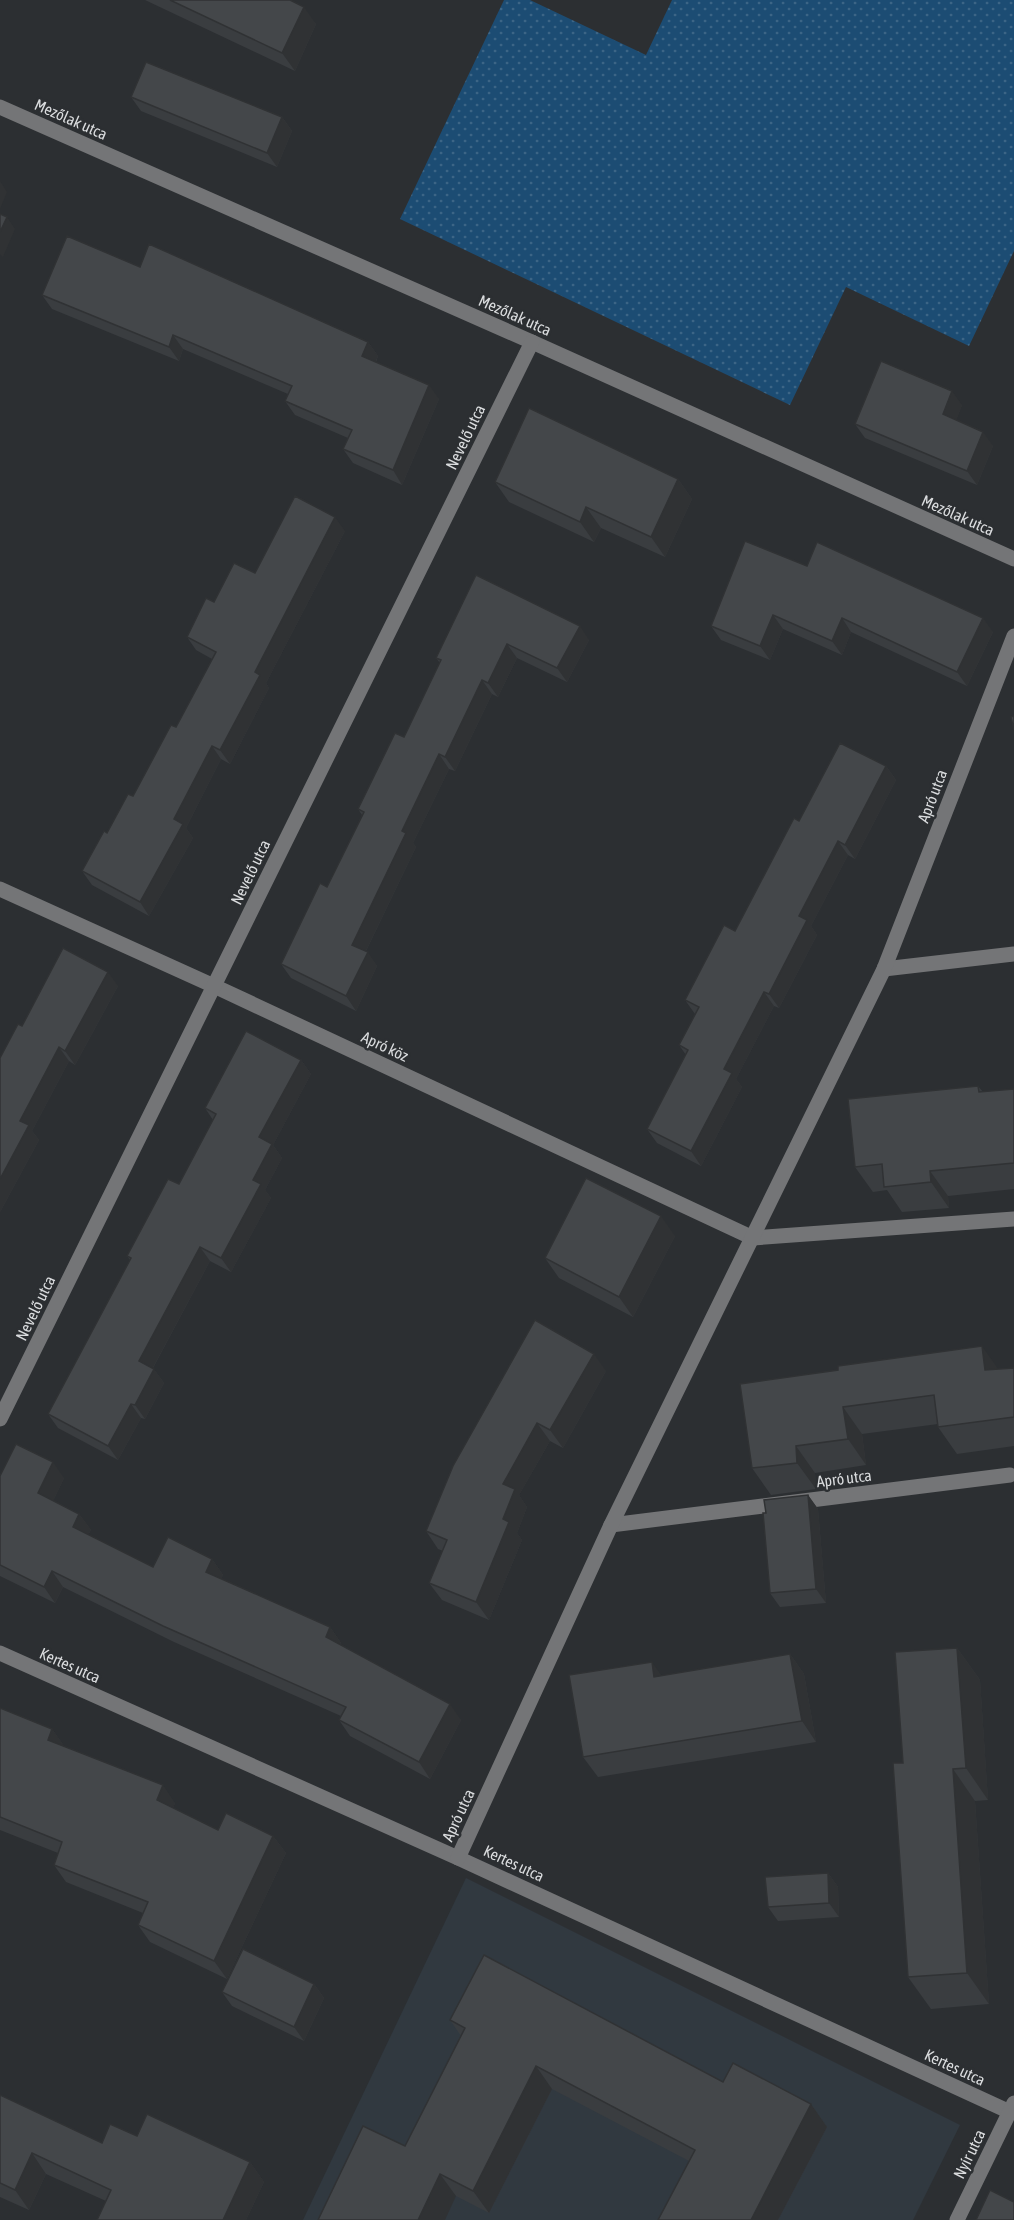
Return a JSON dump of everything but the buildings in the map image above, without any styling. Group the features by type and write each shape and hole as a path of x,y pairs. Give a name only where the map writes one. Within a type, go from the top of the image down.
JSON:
{"street":[{"name":"Mezőlak utca","path":"0,107 532,342 1014,559"},
{"name":"Nevelő utca","path":"0,1419 532,342"},
{"name":"Apró utca","path":"458,1858 611,1525 884,969 1014,636"},
{"name":"Apró köz","path":"0,890 214,986 753,1238"},
{"path":"884,969 1014,954"},
{"path":"753,1238 1014,1219"},
{"name":"Apró utca","path":"611,1525 1010,1475"},
{"name":"Kertes utca","path":"0,1653 1012,2107"},
{"name":"Nyír utca","path":"957,2220 1012,2107"}],"shaded area":[{"path":"504,0 530,0 646,55 672,0 1014,0 1014,251 969,346 846,287 790,405 400,219"},
{"path":"466,1878 960,2125 913,2220 303,2220"}]}
